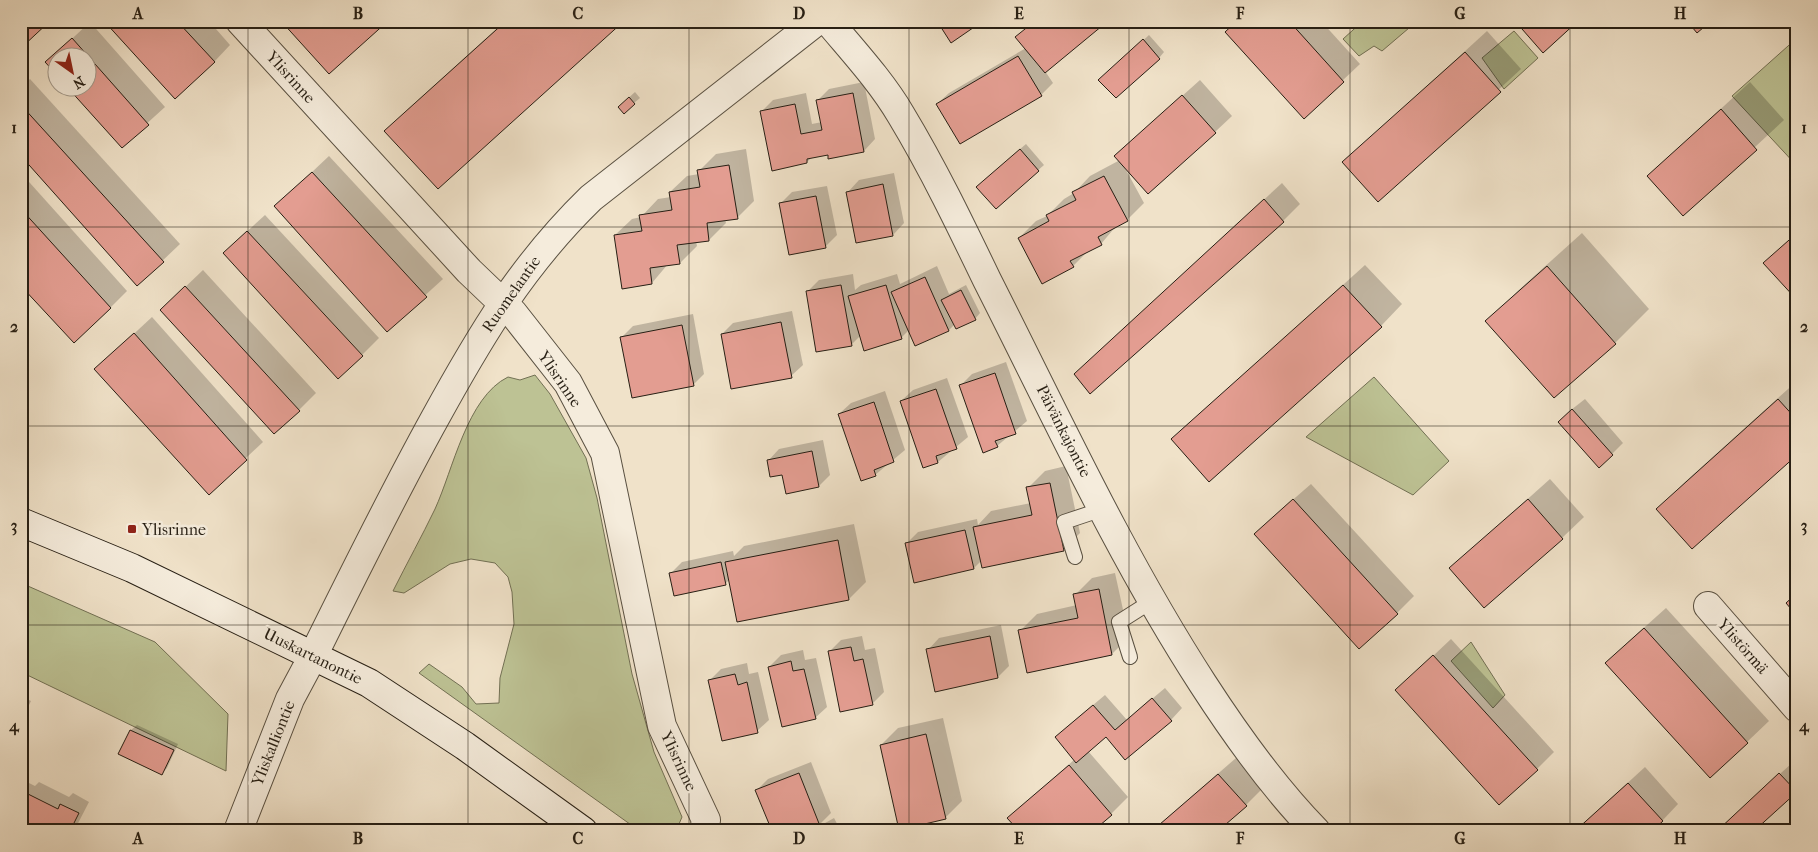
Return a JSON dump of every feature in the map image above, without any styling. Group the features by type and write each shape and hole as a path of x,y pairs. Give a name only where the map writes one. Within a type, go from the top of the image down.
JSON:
{"street":[{"name":"Ylisrinne","path":"240,21 449,249 502,303 568,383 605,453 662,726 706,820 704,831"},
{"name":"Ruomelantie","path":"313,656 397,486 470,354 502,303 558,230 591,198 817,21"},
{"name":"Päivänkajontie","path":"828,21 880,83 905,121 1152,601 1224,716 1264,770 1316,831"},
{"name":"Uuskartanontie","path":"21,522 132,568 369,683 464,746 583,831"},
{"name":"Ylistörmä","path":"1708,606 1797,708"},
{"name":"Yliskalliontie","path":"238,831 290,699 313,656"}],"lane":[{"path":"1075,557 1064,522 1103,509"},
{"path":"1130,657 1119,622 1152,601"}],"green space":[{"path":"1363,21 1404,21 1409,28 1382,51 1374,46 1359,56 1343,39"},
{"path":"1514,31 1538,58 1504,89 1482,58"},
{"path":"1797,38 1797,166 1732,96"},
{"path":"535,375 550,394 586,458 597,498 632,674 654,752 682,817 676,831 640,831 419,673 429,664 462,687 476,704 499,703 500,678 514,624 512,592 508,577 495,563 471,559 450,564 404,593 393,591 435,509 463,436 482,401 494,387 508,377 520,380"},
{"path":"1374,377 1449,461 1413,495 1306,437"},
{"path":"21,583 155,642 228,714 226,771 21,672"},
{"path":"1471,642 1505,695 1493,708 1451,661"}],"building":[{"path":"21,21 50,21 21,48"},
{"path":"104,21 177,21 215,62 175,99"},
{"path":"281,21 388,21 329,74"},
{"path":"506,21 624,21 438,189 384,131"},
{"path":"937,21 983,21 951,43"},
{"path":"1035,21 1108,21 1045,73 1015,37"},
{"path":"1237,21 1289,21 1344,82 1304,119 1225,32"},
{"path":"1515,21 1578,21 1543,53"},
{"path":"1687,21 1711,21 1697,33"},
{"path":"72,38 81,48 61,48"},
{"path":"1143,39 1160,59 1116,98 1098,80"},
{"path":"1465,52 1501,92 1378,202 1342,162"},
{"path":"1018,56 1042,96 960,144 936,104"},
{"path":"98,67 149,125 122,148 77,98 98,98"},
{"path":"853,93 864,152 828,159 828,155 807,159 807,163 772,171 760,111 795,104 801,134 822,130 816,100"},
{"path":"1182,95 1216,133 1148,194 1114,156"},
{"path":"629,97 635,104 624,114 618,107"},
{"path":"21,105 164,262 137,286 21,156"},
{"path":"1721,109 1757,150 1683,216 1647,176"},
{"path":"1020,149 1039,171 996,209 976,187"},
{"path":"729,165 738,219 707,223 709,241 677,245 680,264 650,268 652,284 622,289 614,235 642,231 639,215 672,210 669,192 700,187 697,170"},
{"path":"312,172 427,297 387,332 274,206"},
{"path":"1104,176 1128,221 1098,237 1102,245 1070,261 1074,267 1042,284 1018,238 1049,221 1046,215 1076,200 1072,192"},
{"path":"883,184 893,236 856,243 846,192"},
{"path":"816,196 826,248 789,255 779,203"},
{"path":"1264,199 1284,222 1090,394 1074,374"},
{"path":"21,209 111,308 74,343 21,286"},
{"path":"247,231 363,356 338,379 223,253"},
{"path":"1797,233 1797,300 1763,263"},
{"path":"1547,266 1616,344 1554,398 1485,321"},
{"path":"925,277 949,331 915,346 891,292"},
{"path":"841,285 852,346 816,352 806,291"},
{"path":"886,285 902,339 864,351 848,296"},
{"path":"1343,285 1382,327 1209,482 1171,439"},
{"path":"185,286 300,411 274,434 160,310"},
{"path":"961,290 976,320 956,329 941,300"},
{"path":"781,322 792,378 731,389 721,334"},
{"path":"682,325 694,386 632,398 620,337"},
{"path":"134,333 247,460 209,495 94,369"},
{"path":"995,373 1016,434 995,441 998,447 983,453 959,385"},
{"path":"936,389 957,449 936,456 938,463 923,468 900,401"},
{"path":"1778,399 1797,420 1797,455 1692,549 1656,509"},
{"path":"874,402 894,462 874,470 876,476 861,481 838,414"},
{"path":"1572,409 1613,455 1599,468 1558,422"},
{"path":"812,451 819,487 786,494 782,475 770,477 767,460"},
{"path":"1050,483 1064,551 982,568 973,527 1032,515 1026,487"},
{"path":"1293,499 1398,614 1359,649 1254,534"},
{"path":"1528,499 1563,539 1484,608 1449,568"},
{"path":"965,530 974,569 914,583 905,543"},
{"path":"838,540 849,600 737,622 725,562"},
{"path":"721,562 726,585 674,596 669,573"},
{"path":"1099,589 1112,655 1027,673 1018,630 1078,618 1073,594"},
{"path":"1797,593 1797,616 1786,603"},
{"path":"1644,628 1748,743 1710,778 1605,663"},
{"path":"990,636 998,678 935,692 926,649"},
{"path":"851,647 854,661 863,659 873,705 840,712 828,651"},
{"path":"1433,655 1538,770 1499,805 1395,690"},
{"path":"791,661 793,671 804,669 816,719 782,727 768,667"},
{"path":"735,674 738,685 747,682 758,733 722,741 708,680"},
{"path":"1152,698 1172,721 1125,760 1106,737 1076,763 1055,737 1093,705 1115,730"},
{"path":"130,730 174,750 162,775 118,754"},
{"path":"926,734 946,819 899,830 880,745"},
{"path":"1069,765 1112,815 1093,831 1041,831 1036,825 1030,831 1019,831 1007,818"},
{"path":"799,773 820,826 807,831 772,831 755,790"},
{"path":"1779,773 1797,792 1754,831 1717,831"},
{"path":"1218,774 1247,806 1218,831 1152,831"},
{"path":"1628,783 1663,821 1652,831 1575,831"},
{"path":"26,793 58,809 60,804 79,813 70,831 21,831 21,796 24,797"}],"place":[{"name":"Ylisrinne","path":"132,529"}]}
